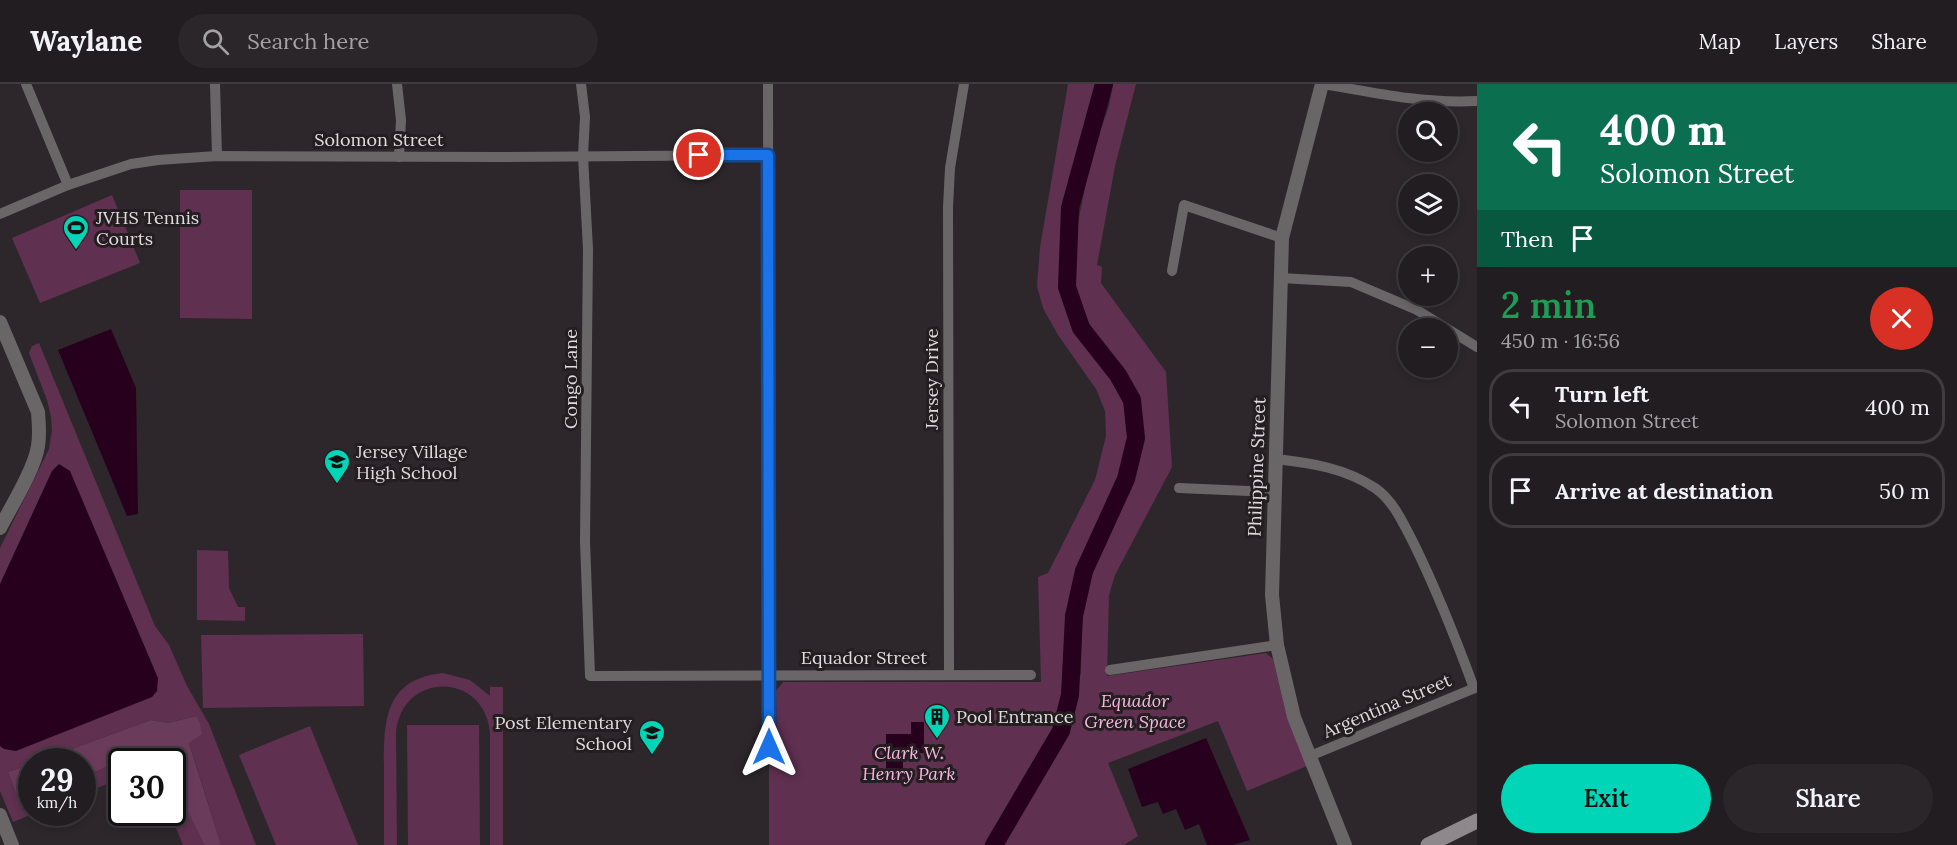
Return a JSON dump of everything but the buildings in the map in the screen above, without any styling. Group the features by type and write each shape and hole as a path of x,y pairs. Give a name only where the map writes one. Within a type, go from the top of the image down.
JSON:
{"main road":[{"path":"1428,845 1477,821"}],"street":[{"path":"27,84 68,185"},
{"path":"215,84 217,156"},
{"path":"396,84 401,120 399,157"},
{"name":"Congo Lane","path":"582,84 588,249 585,541 590,676"},
{"path":"768,84 769,747"},
{"name":"Jersey Drive","path":"949,675 948,207 950,168 964,84"},
{"path":"1323,84 1456,102 1477,101"},
{"name":"Philippine Street","path":"1323,84 1282,238 1272,595 1277,645 1294,717 1345,845"},
{"name":"Solomon Street","path":"0,214 68,185 131,164 158,160 217,156 768,155"},
{"path":"1172,271 1184,205 1282,238"},
{"path":"1281,278 1351,282 1417,310 1477,347"},
{"path":"0,322 38,412 39,427 38,448 21,489 0,528"},
{"path":"1276,459 1319,464 1350,475 1377,490 1399,516 1435,587 1476,687"},
{"path":"1179,488 1274,492"},
{"path":"1110,670 1277,645"},
{"name":"Equador Street","path":"590,676 1031,675"},
{"name":"Argentina Street","path":"1310,756 1476,687"},
{"path":"0,815 12,845"}],"green space":[{"name":"Clark W. Henry Park","path":"1068,84 1100,84 1085,126 1069,187 1061,246 1061,291 1071,323 1083,343 1115,379 1125,401 1129,432 1127,456 1073,587 1068,612 1064,701 1054,730 1034,768 984,845 769,845 769,763 777,751 776,691 783,682 1041,682 1038,577 1048,573 1095,480 1106,436 1105,411 1096,389 1058,335 1043,308 1037,286 1040,247"},
{"name":"Equador Green Space","path":"1113,84 1136,84 1115,166 1097,265 1102,267 1101,283 1166,372 1172,467 1115,575 1109,595 1107,676 1266,653 1273,659 1287,717 1307,766 1247,791 1218,721 1108,763 1138,836 1124,845 998,845 1057,751 1071,723 1081,672 1082,602 1091,572 1132,487 1137,453 1138,405 1132,386 1100,345 1075,294 1073,248 1091,157 1109,106"},
{"path":"180,190 252,190 252,319 180,318"},
{"name":"JVHS Tennis Courts","path":"112,195 140,263 40,303 12,238"},
{"path":"39,343 155,626 169,645 187,686 209,724 256,845 221,845 189,742 195,716 168,723 151,720 74,748 18,748 18,769 8,772 18,799 18,820 13,822 0,791 0,548 49,449 52,430 51,417 29,353 32,346"},
{"path":"197,550 228,551 229,588 238,607 245,607 245,621 197,620"},
{"path":"363,634 364,706 203,708 201,635"},
{"path":"443,673 470,680 490,696 490,687 503,687 503,845 490,845 490,733 485,713 474,698 459,689 443,686 427,689 412,698 401,713 396,733 397,845 384,845 384,753 387,720 391,706 408,684 423,677"},
{"path":"407,725 479,725 480,845 408,845"},
{"path":"310,726 358,845 276,845 239,755"},
{"path":"108,766 108,783 96,789 96,771"},
{"path":"186,804 204,845 183,845 175,826 186,826"}],"shaded area":[{"path":"111,329 136,388 138,514 127,516 58,350"},
{"path":"59,464 70,471 158,678 157,691 152,697 24,748 18,748 16,751 0,746 0,584 52,471"},
{"path":"196,716 200,723 202,734 189,743 221,845 204,845 186,806 186,748 108,748 108,766 96,771 96,748 74,748 151,720 168,723"},
{"path":"911,722 924,722 924,753 903,753 903,769 886,768 886,734 911,734"},
{"path":"1206,738 1250,840 1233,845 1207,845 1199,824 1185,830 1176,809 1163,814 1158,802 1142,807 1128,769"},
{"path":"18,769 18,799 8,772"}],"waterway":[{"path":"994,845 1061,731 1070,695 1074,616 1084,571 1126,479 1136,438 1132,400 1118,375 1081,328 1067,287 1070,208 1104,84"}],"place":[{"name":"JVHS Tennis Courts","path":"76,251"},
{"name":"Jersey Village High School","path":"337,485"},
{"name":"Pool Entrance","path":"937,740"},
{"name":"Post Elementary School","path":"652,756"}],"route":[{"path":"699,155 768,155 769,747"}]}
